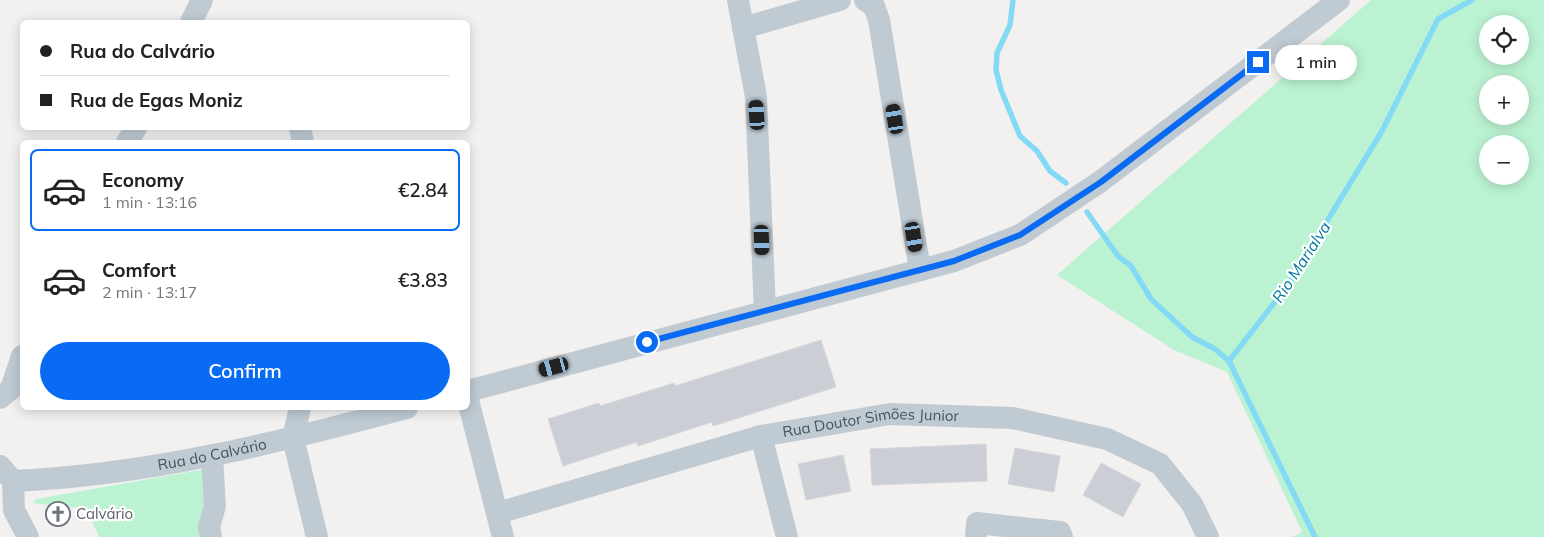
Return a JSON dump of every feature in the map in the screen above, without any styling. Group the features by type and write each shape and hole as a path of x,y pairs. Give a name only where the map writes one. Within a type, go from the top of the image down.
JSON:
{"street":[{"path":"192,20 202,0"},
{"path":"738,0 756,97 765,312"},
{"path":"743,28 840,0"},
{"path":"865,0 874,6 879,20 920,270"},
{"path":"470,390 954,261 1020,235 1101,182 1339,0"},
{"path":"0,398 11,389 20,362"},
{"path":"470,408 503,537"},
{"path":"300,410 293,438 317,537"},
{"name":"Rua do Calvário","path":"6,473 74,478 212,456 293,438 399,410"},
{"name":"Rua Doutor Simões Junior","path":"498,513 761,436 890,414 1013,418 1087,433 1120,444 1160,464 1192,504 1208,537"},
{"path":"761,436 787,537"},
{"path":"211,537 209,527 215,506 212,456"},
{"path":"6,473 14,510 28,537"},
{"path":"976,537 977,524 1060,532 1062,537"}],"green space":[{"path":"1371,0 1544,0 1544,537 1292,537 1302,532 1227,372 1174,350 1057,275"},
{"path":"206,469 207,511 199,537 99,537 87,509 32,503 36,499"}],"building":[{"path":"821,340 836,387 713,426 712,422 638,446 637,442 563,466 548,419 599,403 600,406 674,383 675,386"},
{"path":"986,444 987,481 872,485 870,449"},
{"path":"1015,448 1060,456 1054,492 1008,484"},
{"path":"843,455 851,491 806,500 798,464"},
{"path":"1101,463 1141,484 1123,517 1083,495"}],"waterway":[{"path":"1013,0 1010,25 997,53 996,70 1001,90 1020,136 1037,151 1050,171 1066,183"},
{"name":"Rio Marialva","path":"1315,537 1229,361 1288,285 1382,131 1438,19 1472,0"},
{"path":"1087,212 1118,256 1131,266 1151,299 1192,337 1215,349 1229,361"}],"place":[{"name":"Calvário","path":"58,514"}],"route":[{"path":"647,342 954,261 1020,235 1101,182 1258,62"}]}
